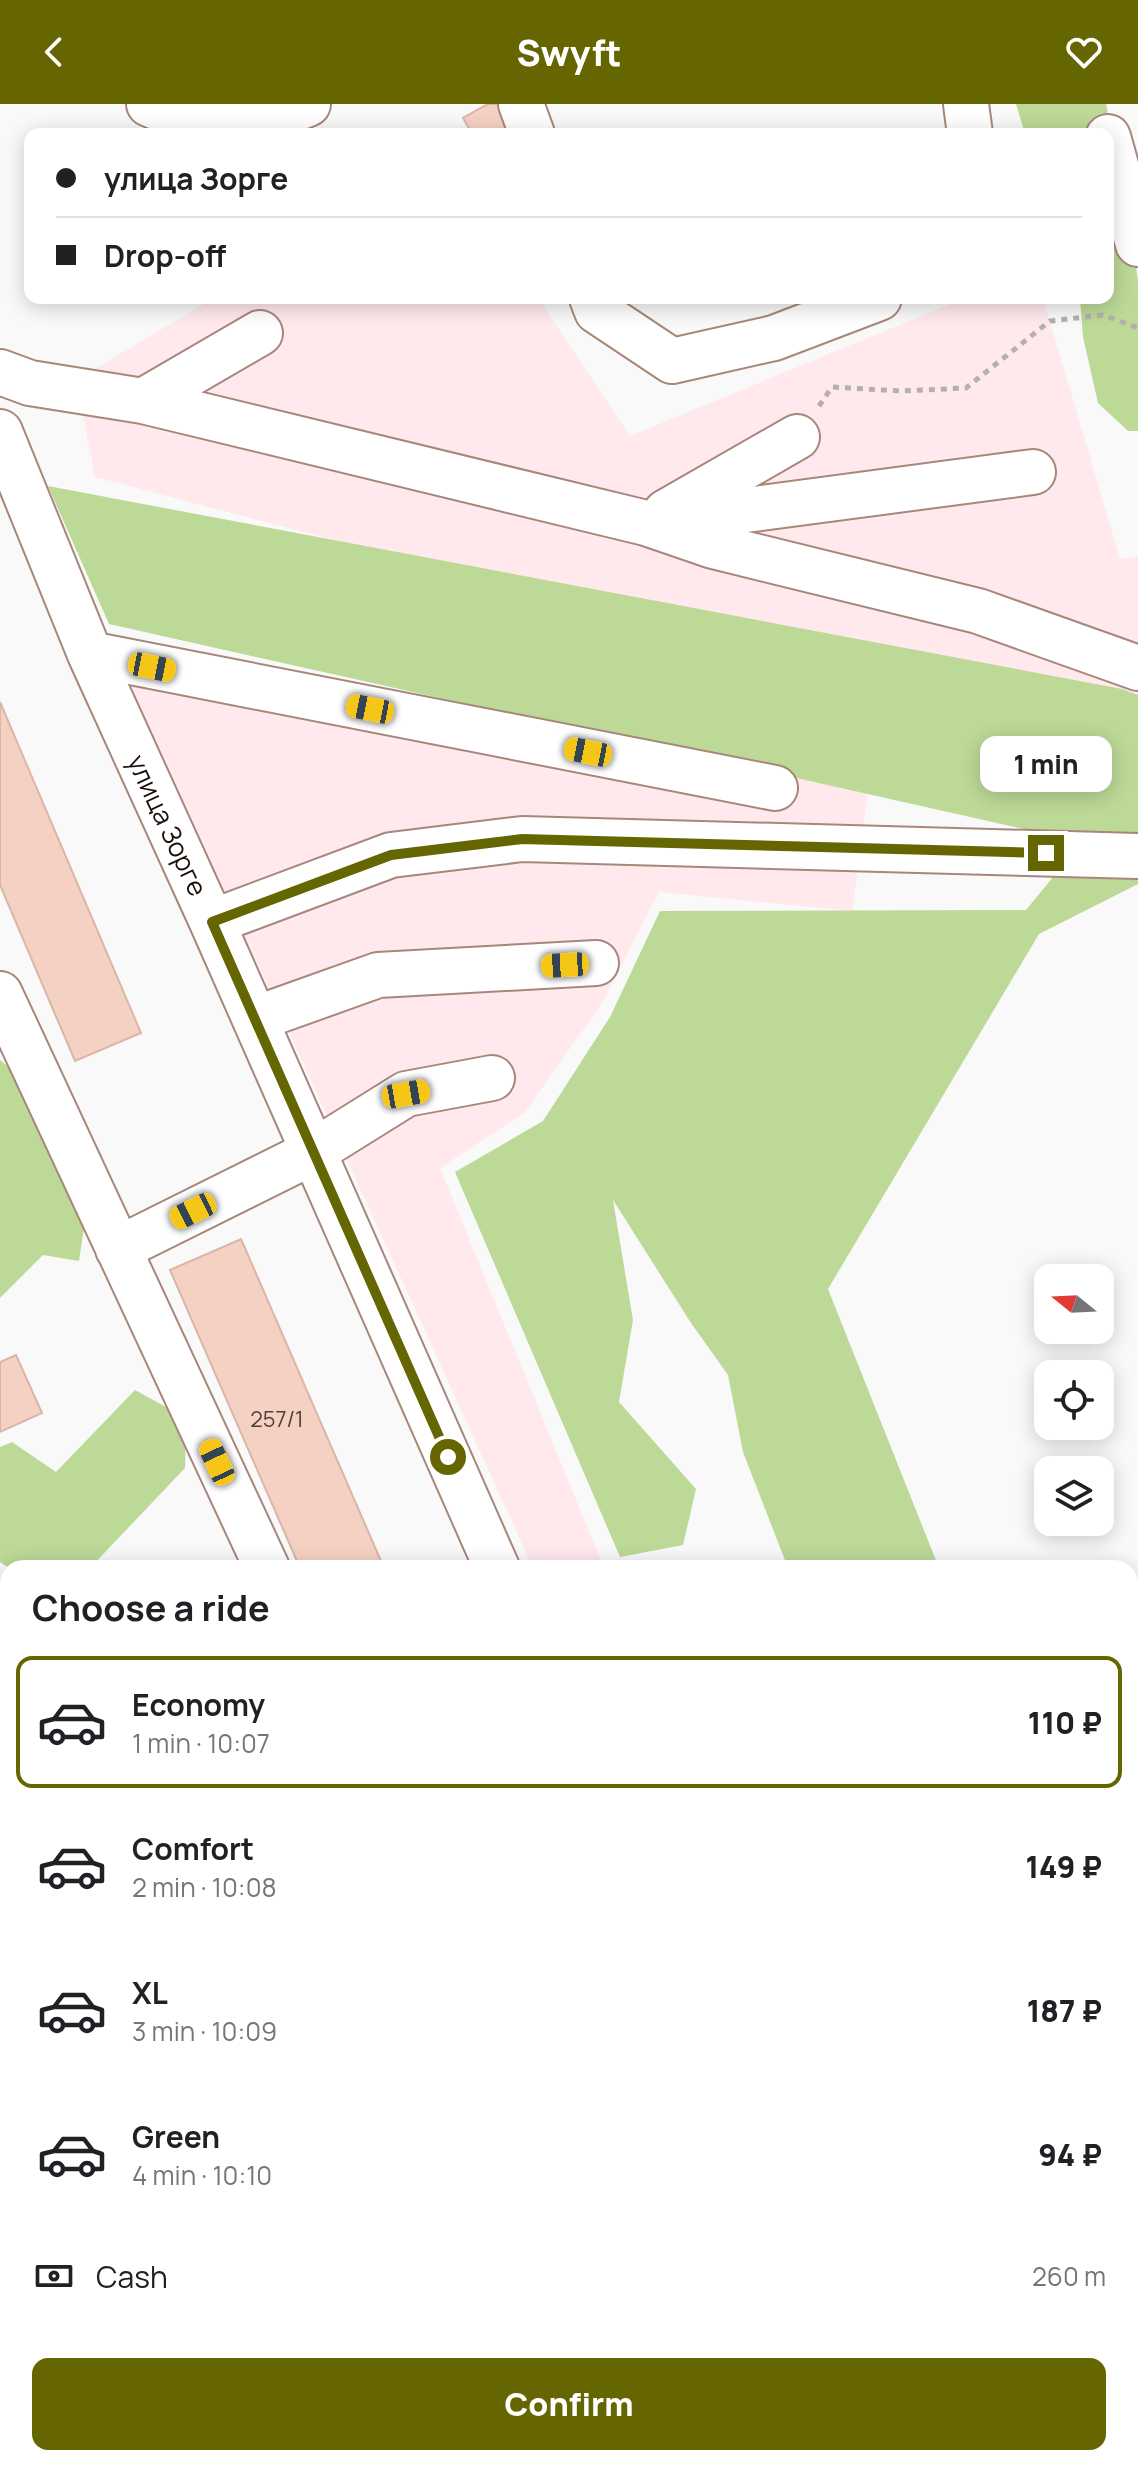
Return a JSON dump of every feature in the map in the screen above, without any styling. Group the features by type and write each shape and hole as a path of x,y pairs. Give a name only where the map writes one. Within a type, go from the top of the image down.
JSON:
{"street":[{"path":"149,104 182,118 255,119 270,119 308,104"},
{"path":"521,104 530,128"},
{"path":"966,104 969,128"},
{"path":"1101,104 1106,128"},
{"path":"1114,157 1138,244"},
{"path":"594,304 597,311 672,361 774,338 863,304"},
{"path":"143,401 260,333"},
{"path":"0,372 30,383 143,401 646,523 713,546 978,611 1138,668"},
{"name":"улица Зорге","path":"0,432 90,654 212,922 493,1560"},
{"path":"646,523 797,437"},
{"path":"646,523 1033,472"},
{"path":"90,654 775,788"},
{"path":"212,922 391,855 522,839 1138,856"},
{"path":"255,1019 378,975 596,963"},
{"path":"4,1013 263,1560"},
{"path":"118,1249 313,1152 406,1094 492,1078"}],"path":[{"path":"797,437 832,387 901,391 966,388 1050,321 1103,315 1138,328"}],"shaded area":[{"path":"204,304 542,304 630,436 950,304 1045,304 1120,559 1138,556 1138,722 679,631 95,477 76,380"},
{"path":"108,635 869,785 852,911 659,892 602,1003 525,1112 440,1168 601,1560 529,1560"}],"green space":[{"path":"1016,104 1106,104 1111,128 1023,128"},
{"path":"1114,141 1138,280 1138,431 1128,431 1098,403 1083,337 1080,304 1114,304"},
{"path":"48,486 1122,689 1138,695 1138,884 1039,934 828,1289 936,1560 785,1560 743,1452 728,1375 613,1200 633,1320 619,1402 696,1489 683,1545 620,1557 455,1172 543,1121 610,1017 660,911 1026,910 1082,842 109,624"},
{"path":"0,1060 33,1085 88,1201 79,1261 43,1255 0,1298"},
{"path":"135,1390 186,1418 185,1468 98,1560 0,1560 0,1447 12,1442 56,1472"}],"building":[{"path":"488,104 498,104 511,128 469,128 463,118"},
{"path":"0,702 141,1033 75,1061 0,885"},
{"path":"241,1239 381,1560 297,1560 170,1270"},
{"path":"16,1355 42,1413 0,1432 0,1362"}],"route":[{"path":"448,1457 212,922 391,855 522,839 1046,853"}]}
